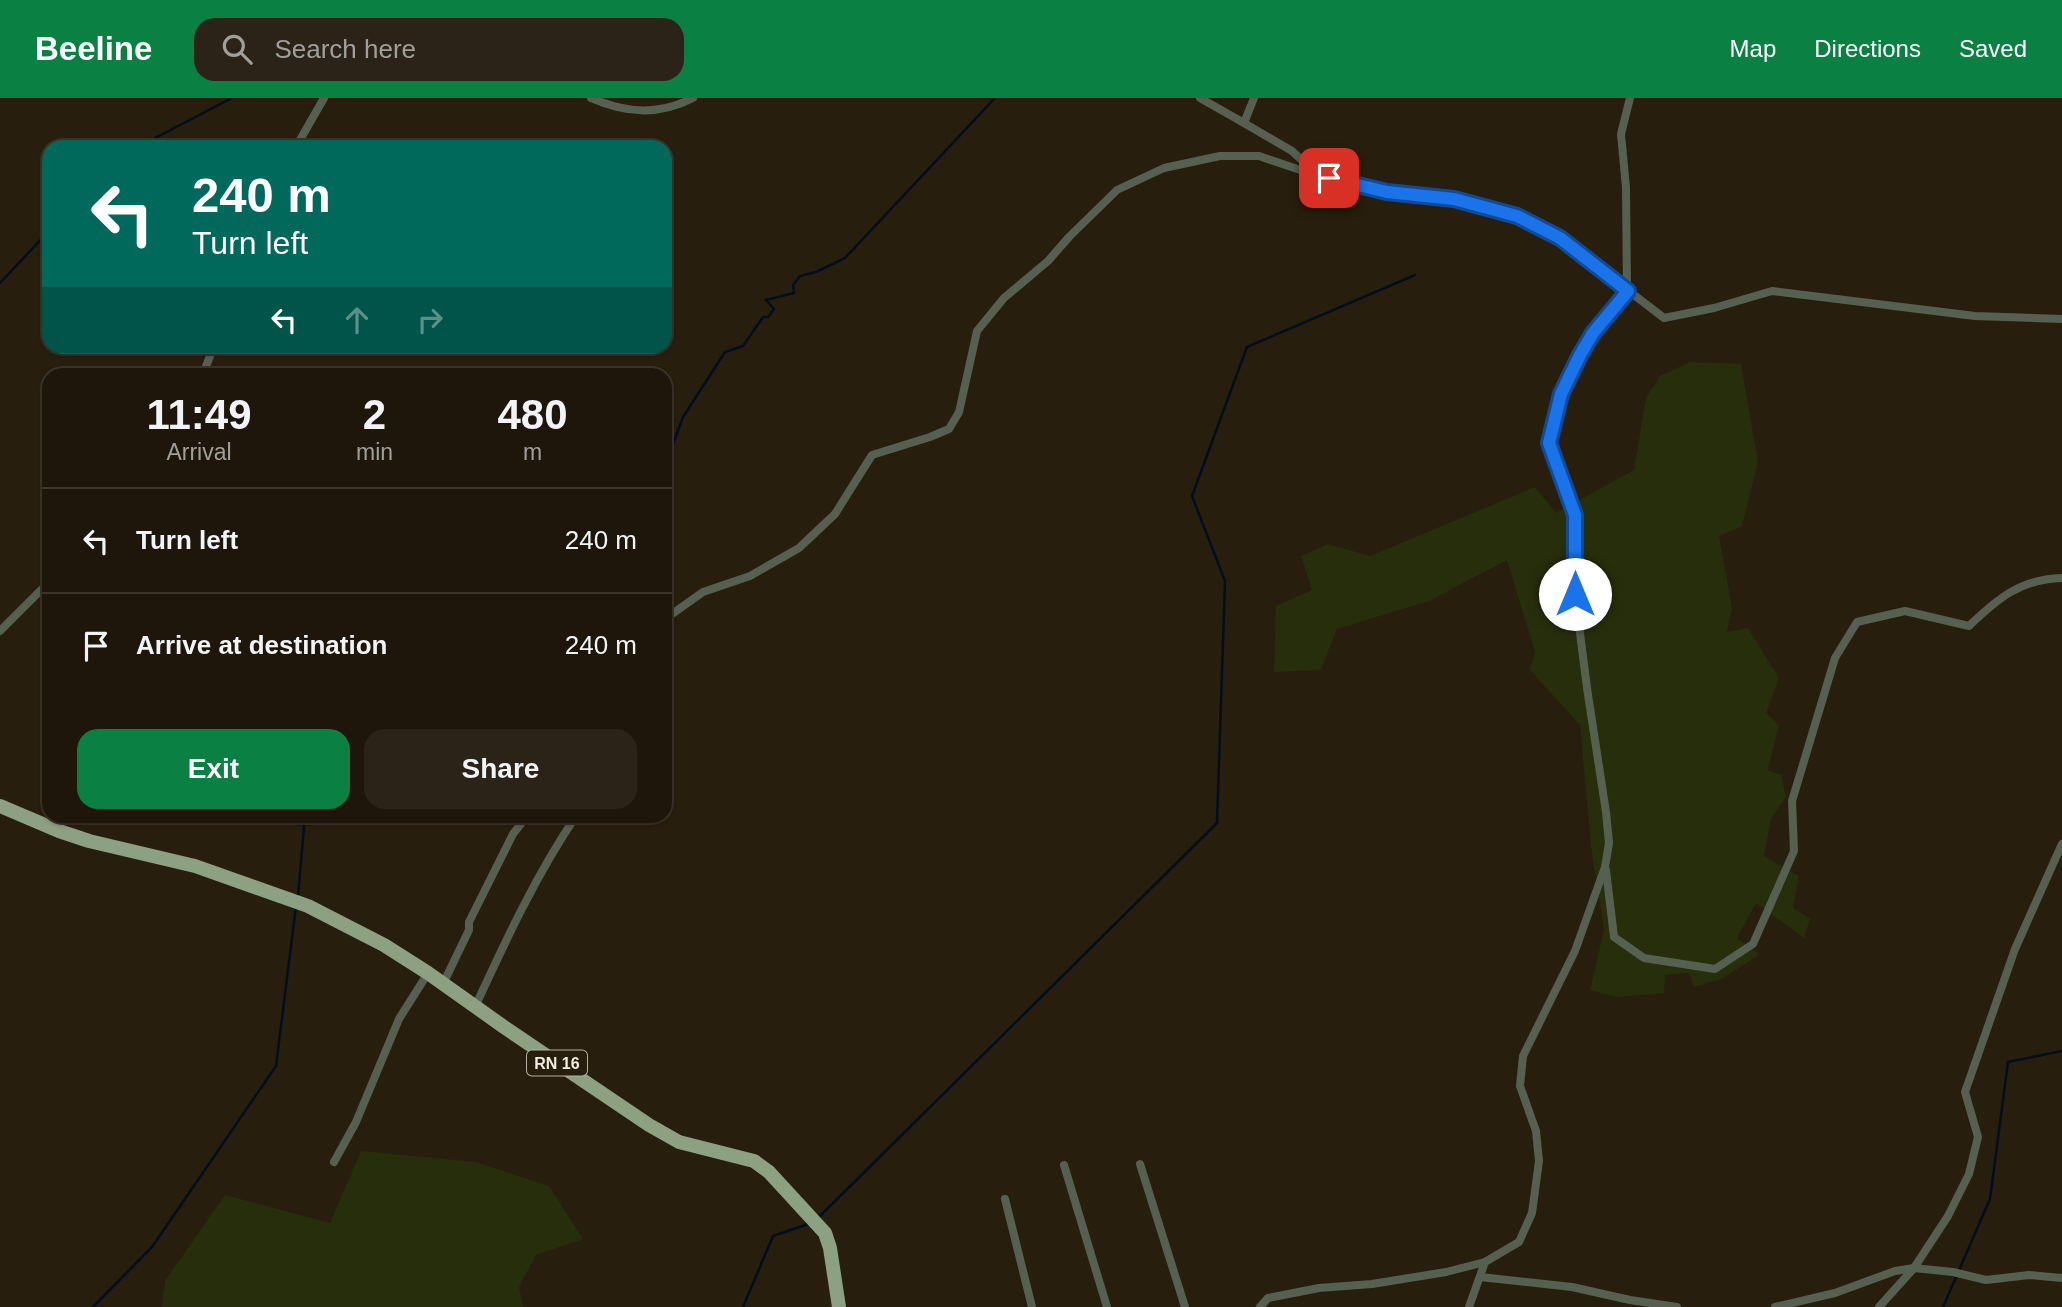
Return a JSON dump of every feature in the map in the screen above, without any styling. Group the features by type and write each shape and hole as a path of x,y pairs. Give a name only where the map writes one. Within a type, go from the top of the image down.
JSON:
{"main road":[{"name":"RN 16","path":"0,806 69,834 220,873 308,906 384,945 428,972 649,1125 679,1142 754,1161 769,1172 825,1233 831,1248 839,1307"}],"street":[{"path":"300,140 324,98"},
{"path":"591,98 610,106 645,112 681,104 693,98"},
{"path":"1200,98 1292,151 1319,176"},
{"path":"1244,123 1254,98"},
{"path":"1260,1307 1268,1298 1319,1287 1372,1284 1446,1272 1485,1262 1519,1242 1532,1213 1539,1161 1536,1131 1520,1086 1523,1056 1575,951 1605,867 1609,843 1575,594 1575,515 1549,443 1561,394 1580,355 1593,333 1628,291 1626,188 1621,134 1630,98"},
{"path":"672,614 704,592 750,576 799,548 835,514 872,455 949,429 959,412 977,331 1004,298 1048,261 1117,190 1164,167 1220,156 1259,156 1319,176 1387,192 1454,199 1517,216 1560,238 1664,318 1714,308 1772,291 1975,316 2062,319"},
{"path":"1605,867 1614,937 1644,958 1715,968 1754,944 1794,852 1792,801 1835,658 1857,622 1905,611 1969,626 1996,600 2040,578 2062,578"},
{"path":"0,631 42,589"},
{"path":"443,984 469,930 469,922 513,834 522,823"},
{"path":"475,1007 523,908 571,823"},
{"path":"1879,1307 1914,1268 1948,1216 1969,1174 1978,1137 1965,1092 2015,949 2062,844"},
{"path":"334,1161 356,1122 399,1019 428,972"},
{"path":"1140,1164 1185,1307"},
{"path":"1064,1165 1107,1307"},
{"path":"1005,1199 1032,1307"},
{"path":"1469,1307 1485,1262"},
{"path":"1774,1307 1835,1293 1895,1271 1914,1268 1953,1272 1986,1280 2029,1275 2062,1278"},
{"path":"1480,1277 1572,1287 1677,1307"}],"green space":[{"path":"1690,362 1741,364 1758,462 1742,526 1719,536 1732,608 1727,632 1748,628 1779,678 1766,713 1779,725 1768,770 1781,775 1786,797 1771,819 1764,856 1799,876 1793,908 1810,919 1804,938 1756,903 1737,938 1760,954 1722,979 1694,987 1689,973 1665,975 1664,993 1617,997 1590,990 1604,930 1591,846 1580,725 1530,670 1535,652 1507,560 1429,601 1337,629 1321,670 1274,672 1276,606 1312,590 1301,556 1328,544 1370,556 1535,487 1556,513 1634,470 1646,398 1660,376"},
{"path":"361,1151 476,1162 549,1186 583,1239 536,1255 519,1287 523,1307 162,1307 165,1281 225,1195 330,1223"}],"waterway":[{"path":"672,447 683,417 725,352 743,346 763,317 768,317 774,309 766,300 794,293 793,285 800,276 816,272 845,258 995,98"},
{"path":"151,140 230,99"},
{"path":"0,283 42,238"},
{"path":"819,1217 1217,823 1225,581 1192,496 1247,347 1415,275"},
{"path":"298,896 304,823"},
{"path":"93,1307 152,1247 276,1066 296,906"},
{"path":"1943,1307 1990,1199 2008,1062 2062,1051"},
{"path":"743,1307 773,1236 811,1223"}],"route":[{"path":"1329,178 1387,192 1454,199 1517,216 1560,238 1628,291 1593,333 1580,355 1561,394 1549,443 1575,515 1575,594"}]}
